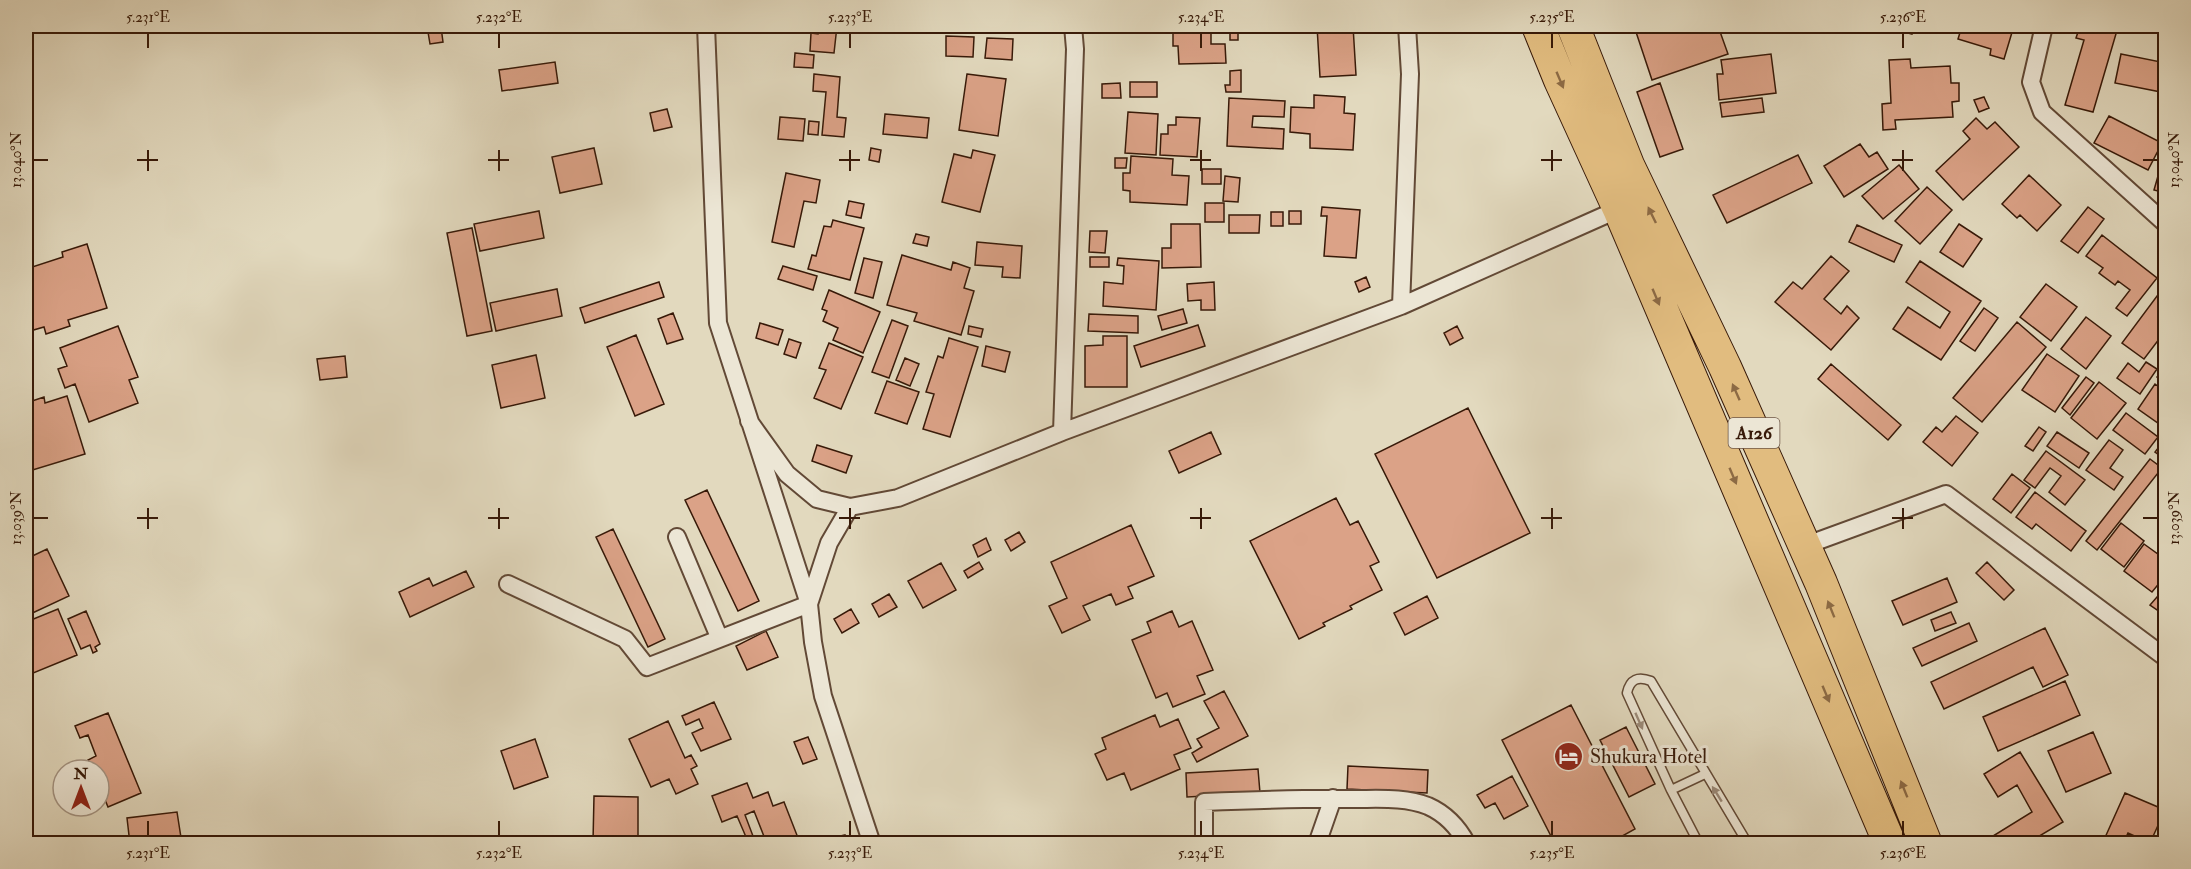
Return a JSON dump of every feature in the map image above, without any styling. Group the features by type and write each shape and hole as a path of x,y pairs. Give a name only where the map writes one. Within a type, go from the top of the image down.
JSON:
{"highway":[{"name":"A126","path":"1538,26 1619,209 1890,843"},
{"name":"A126","path":"1573,26 1628,165 1725,367 1804,546 1926,843"}],"street":[{"path":"706,26 718,323 809,604 823,696 872,843"},
{"path":"1062,432 1075,49 1073,26"},
{"path":"1401,306 1410,74 1407,26"},
{"path":"2044,26 2031,82 2042,112 2166,224"},
{"path":"749,421 787,474 817,499 850,507 898,498 1062,432 1401,306 1619,209"},
{"path":"1804,546 1946,494 2166,658"},
{"path":"809,604 829,543 850,507"},
{"path":"676,537 719,637"},
{"path":"508,584 625,639 647,667 719,637 809,604"},
{"path":"1204,843 1204,802 1333,798 1395,799 1416,802 1441,813 1452,822 1467,843"},
{"path":"1317,843 1333,798"}],"lane":[{"path":"1699,843 1671,790 1627,693 1633,680 1642,678 1651,681 1748,843"},
{"path":"1671,790 1705,774"}],"building":[{"path":"427,26 453,26 441,27 443,42 430,44"},
{"path":"818,26 837,26 834,53 810,51 811,33 818,34"},
{"path":"1173,26 1211,26 1211,44 1225,44 1226,63 1179,64 1178,46 1173,46"},
{"path":"1230,26 1238,26 1238,40 1230,40"},
{"path":"1317,26 1353,26 1356,75 1320,77"},
{"path":"1634,26 1718,26 1728,54 1652,80"},
{"path":"1882,26 1915,26 1912,34"},
{"path":"1921,26 1943,26 1942,30"},
{"path":"1962,26 1988,26 1987,28 1999,31 2001,26 2013,29 2004,59 1990,55 1991,49 1958,39"},
{"path":"2080,26 2118,27 2093,112 2065,105 2084,40 2076,38"},
{"path":"946,36 974,37 973,57 946,56"},
{"path":"987,38 1013,39 1012,60 985,58"},
{"path":"795,53 814,55 813,68 794,67"},
{"path":"1771,54 1776,93 1719,100 1717,74 1723,74 1721,60"},
{"path":"2121,54 2166,63 2166,93 2115,83"},
{"path":"1910,59 1911,68 1950,66 1951,83 1959,83 1959,101 1952,102 1953,117 1895,120 1896,129 1883,130 1882,104 1891,103 1889,60"},
{"path":"555,62 558,83 502,91 499,70"},
{"path":"1241,70 1241,92 1226,92 1225,85 1230,85 1230,71"},
{"path":"814,74 840,77 837,117 846,118 844,137 822,135 826,92 813,91"},
{"path":"967,74 1006,79 998,136 959,130"},
{"path":"1130,82 1157,82 1157,97 1130,97"},
{"path":"1120,83 1121,98 1102,98 1102,84"},
{"path":"1660,83 1683,149 1660,157 1637,92"},
{"path":"1314,95 1345,97 1344,113 1355,114 1353,150 1310,148 1310,134 1290,132 1291,107 1314,108"},
{"path":"1984,97 1989,108 1979,112 1974,100"},
{"path":"1229,98 1285,101 1284,117 1253,116 1252,127 1284,129 1283,149 1227,146"},
{"path":"1762,98 1764,112 1722,117 1720,103"},
{"path":"667,109 672,127 654,131 650,113"},
{"path":"1128,112 1158,114 1156,155 1125,153"},
{"path":"885,114 929,118 927,138 883,134"},
{"path":"2109,116 2162,143 2148,170 2094,143"},
{"path":"780,117 805,119 803,141 778,139"},
{"path":"1176,117 1200,118 1197,157 1160,155 1161,134 1168,134 1168,125 1176,125"},
{"path":"1976,118 1987,129 1995,122 2019,147 1963,200 1936,171 1970,139 1963,131"},
{"path":"809,121 819,122 818,135 808,134"},
{"path":"1860,144 1869,157 1877,152 1888,169 1844,197 1824,166"},
{"path":"594,148 602,184 560,193 552,157"},
{"path":"871,148 881,150 879,162 869,160"},
{"path":"2166,148 2166,193 2154,190"},
{"path":"973,150 995,155 980,212 942,202 954,154 971,158"},
{"path":"1798,155 1812,183 1727,223 1713,195"},
{"path":"1131,156 1173,159 1172,175 1189,176 1187,205 1130,202 1130,191 1123,190 1123,173 1130,173"},
{"path":"1115,158 1127,158 1126,168 1115,168"},
{"path":"1899,165 1919,189 1883,219 1862,196"},
{"path":"1202,169 1221,169 1221,184 1202,184"},
{"path":"786,173 820,180 816,203 804,201 794,247 772,242"},
{"path":"2029,175 2061,205 2037,231 2020,215 2017,218 2002,204"},
{"path":"1225,176 1240,178 1238,202 1223,201"},
{"path":"1927,187 1952,210 1920,244 1895,221"},
{"path":"849,201 864,204 861,218 846,215"},
{"path":"1205,203 1224,203 1224,222 1205,222"},
{"path":"1322,207 1360,210 1356,258 1324,256 1327,216 1321,216"},
{"path":"2088,207 2104,219 2078,253 2061,241"},
{"path":"539,211 544,238 480,251 474,224"},
{"path":"1289,211 1301,211 1301,224 1289,224"},
{"path":"1271,212 1283,212 1283,226 1271,226"},
{"path":"1229,215 1260,215 1259,233 1229,233"},
{"path":"833,220 864,228 850,280 808,269 812,255 816,256 824,226 831,227"},
{"path":"1171,224 1200,224 1201,267 1162,268 1162,248 1171,248"},
{"path":"1959,224 1982,239 1963,267 1940,252"},
{"path":"1857,225 1902,245 1894,262 1849,242"},
{"path":"472,228 492,331 467,336 447,233"},
{"path":"1090,231 1107,231 1105,253 1089,252"},
{"path":"916,234 929,237 927,246 913,243"},
{"path":"2102,235 2157,278 2127,316 2116,308 2130,290 2118,281 2115,285 2099,273 2103,268 2086,256"},
{"path":"977,242 1022,246 1020,278 1002,277 1003,267 975,265"},
{"path":"87,244 107,308 68,320 70,326 46,334 44,327 30,331 26,316 26,269 63,257 62,252"},
{"path":"902,255 951,270 953,262 970,268 964,288 974,291 961,335 914,321 917,313 887,305"},
{"path":"1831,256 1849,271 1824,299 1841,314 1847,306 1859,318 1831,350 1775,302 1793,282 1802,289"},
{"path":"1090,257 1109,257 1109,267 1090,267"},
{"path":"864,258 882,262 873,298 855,293"},
{"path":"1118,258 1159,261 1156,310 1103,306 1104,282 1123,284 1124,266 1117,265"},
{"path":"1920,261 1981,301 1941,360 1893,329 1908,307 1940,328 1950,312 1906,282"},
{"path":"783,266 817,276 813,290 778,279"},
{"path":"1366,277 1370,287 1359,292 1355,282"},
{"path":"659,282 664,297 585,323 580,308"},
{"path":"1214,282 1215,310 1201,310 1201,300 1188,301 1187,284"},
{"path":"2046,284 2077,307 2051,341 2020,317"},
{"path":"2166,284 2166,330 2144,359 2122,343"},
{"path":"557,289 562,316 496,331 490,303"},
{"path":"829,290 880,312 863,353 833,340 838,328 823,321 827,311 822,309"},
{"path":"1984,308 1998,318 1975,351 1960,341"},
{"path":"1183,309 1187,323 1162,330 1158,316"},
{"path":"673,313 683,339 667,344 658,319"},
{"path":"1089,314 1138,316 1138,333 1088,331"},
{"path":"2086,317 2111,336 2086,369 2061,349"},
{"path":"892,320 908,326 889,378 872,372"},
{"path":"2017,322 2046,347 1982,422 1953,398"},
{"path":"760,323 783,330 778,345 756,338"},
{"path":"1198,325 1205,346 1141,367 1134,346"},
{"path":"118,326 138,377 129,380 138,403 89,422 75,384 65,388 58,369 67,366 60,348"},
{"path":"969,326 983,329 981,337 968,334"},
{"path":"1457,326 1463,338 1450,345 1444,333"},
{"path":"636,335 664,404 635,416 607,347"},
{"path":"1103,336 1127,336 1127,387 1085,387 1085,346 1103,345"},
{"path":"949,338 978,347 950,437 923,429 934,394 926,392 938,356 943,358"},
{"path":"789,339 801,343 796,358 784,354"},
{"path":"829,343 863,357 841,409 814,398 826,370 819,368"},
{"path":"986,346 1010,352 1005,372 982,366"},
{"path":"2047,354 2079,376 2055,412 2022,390"},
{"path":"536,355 545,398 501,408 492,365"},
{"path":"345,356 347,377 320,380 317,359"},
{"path":"905,358 919,364 910,386 896,380"},
{"path":"2146,362 2157,369 2140,394 2117,378 2128,363 2139,372"},
{"path":"1831,364 1901,425 1888,440 1818,379"},
{"path":"2166,365 2166,382 2157,377"},
{"path":"2086,377 2094,383 2070,415 2062,408"},
{"path":"887,381 919,392 907,424 875,413"},
{"path":"2099,382 2126,403 2097,439 2071,418"},
{"path":"2155,384 2166,392 2165,428 2138,409"},
{"path":"67,396 85,454 26,472 26,403 44,397 45,403"},
{"path":"1468,408 1530,533 1437,578 1375,454"},
{"path":"2126,413 2158,437 2145,454 2113,430"},
{"path":"1956,416 1978,433 1952,466 1923,442 1936,427 1942,432"},
{"path":"2039,427 2046,432 2033,451 2025,446"},
{"path":"1211,432 1221,454 1179,473 1169,451"},
{"path":"2057,432 2089,453 2079,468 2047,446"},
{"path":"2166,439 2166,460 2155,452"},
{"path":"2109,440 2123,450 2110,468 2123,477 2114,490 2086,470"},
{"path":"817,445 852,456 846,473 812,461"},
{"path":"2046,451 2085,480 2065,505 2049,492 2061,476 2050,468 2035,488 2024,480"},
{"path":"2150,459 2162,468 2097,550 2086,541"},
{"path":"2012,474 2030,488 2011,513 1993,499"},
{"path":"707,490 759,601 738,611 685,500"},
{"path":"2035,492 2086,531 2071,551 2036,524 2032,529 2016,517"},
{"path":"1336,498 1350,525 1358,521 1379,562 1370,566 1382,590 1350,606 1352,609 1323,623 1325,626 1299,639 1250,541"},
{"path":"2121,523 2144,541 2124,567 2101,549"},
{"path":"1131,525 1154,576 1128,587 1133,598 1116,605 1111,594 1083,606 1090,620 1062,633 1049,606 1067,598 1051,562"},
{"path":"613,529 665,639 648,647 596,537"},
{"path":"1019,532 1025,542 1011,551 1005,540"},
{"path":"2166,535 2166,550 2159,545"},
{"path":"986,538 991,550 978,557 973,545"},
{"path":"2144,544 2166,560 2166,575 2152,592 2124,571"},
{"path":"47,549 69,596 26,616 26,559"},
{"path":"979,562 983,569 968,578 964,571"},
{"path":"1987,562 2014,590 2004,600 1976,573"},
{"path":"941,563 956,590 923,608 908,581"},
{"path":"466,571 474,587 410,617 399,592 429,578 433,586"},
{"path":"1947,578 1957,602 1903,625 1892,601"},
{"path":"2166,593 2166,616 2150,605 2157,597 2161,600"},
{"path":"889,594 897,607 879,617 872,604"},
{"path":"1427,596 1438,618 1405,635 1394,613"},
{"path":"58,609 77,655 26,676 26,622"},
{"path":"851,609 859,623 842,633 834,619"},
{"path":"86,611 100,644 95,647 97,651 93,653 90,645 81,649 68,619"},
{"path":"1172,611 1179,627 1192,621 1213,670 1197,676 1205,694 1173,707 1167,693 1156,698 1132,640 1151,632 1147,622"},
{"path":"1951,612 1956,623 1935,631 1931,620"},
{"path":"1969,623 1977,641 1922,666 1913,648"},
{"path":"2045,628 2068,675 2043,687 2033,667 1944,709 1931,682"},
{"path":"766,631 778,657 747,670 736,646"},
{"path":"2065,681 2080,715 1998,751 1983,717"},
{"path":"1224,691 1248,736 1197,762 1192,753 1202,747 1197,739 1219,728 1204,701"},
{"path":"714,702 731,739 701,751 692,733 703,728 699,719 686,725 682,716"},
{"path":"1571,705 1635,829 1608,844 1555,844 1502,740"},
{"path":"108,713 141,793 111,806 111,758 92,758 96,756 88,735 80,738 75,726"},
{"path":"1155,715 1160,727 1178,719 1191,748 1174,755 1180,769 1131,790 1124,773 1107,780 1095,754 1106,749 1102,738"},
{"path":"668,721 685,758 691,755 697,766 691,769 698,784 676,794 669,779 651,787 629,739"},
{"path":"1626,727 1655,784 1629,797 1600,740"},
{"path":"2093,732 2111,773 2066,792 2048,751"},
{"path":"808,737 817,759 803,764 794,742"},
{"path":"535,739 548,777 514,789 501,751"},
{"path":"2020,752 2063,822 2026,844 1998,844 1993,836 2032,812 2017,785 1998,797 1984,774"},
{"path":"1348,766 1428,770 1427,793 1347,789"},
{"path":"1258,769 1260,793 1187,797 1186,773"},
{"path":"1512,776 1528,806 1504,819 1495,803 1485,808 1477,795"},
{"path":"747,783 753,798 768,792 773,806 784,802 800,843 767,844 754,811 745,815 756,844 730,844 746,837 737,816 722,822 712,796"},
{"path":"2125,793 2165,810 2150,843 2128,833 2123,844 2103,842"},
{"path":"594,796 638,797 638,844 593,842"},
{"path":"177,812 182,844 130,844 127,818"},
{"path":"26,827 33,844 26,844"},
{"path":"845,835 847,844 823,844 823,840"},
{"path":"1654,836 1657,844 1639,844"}],"place":[{"name":"Shukura Hotel","path":"1569,756"}]}
